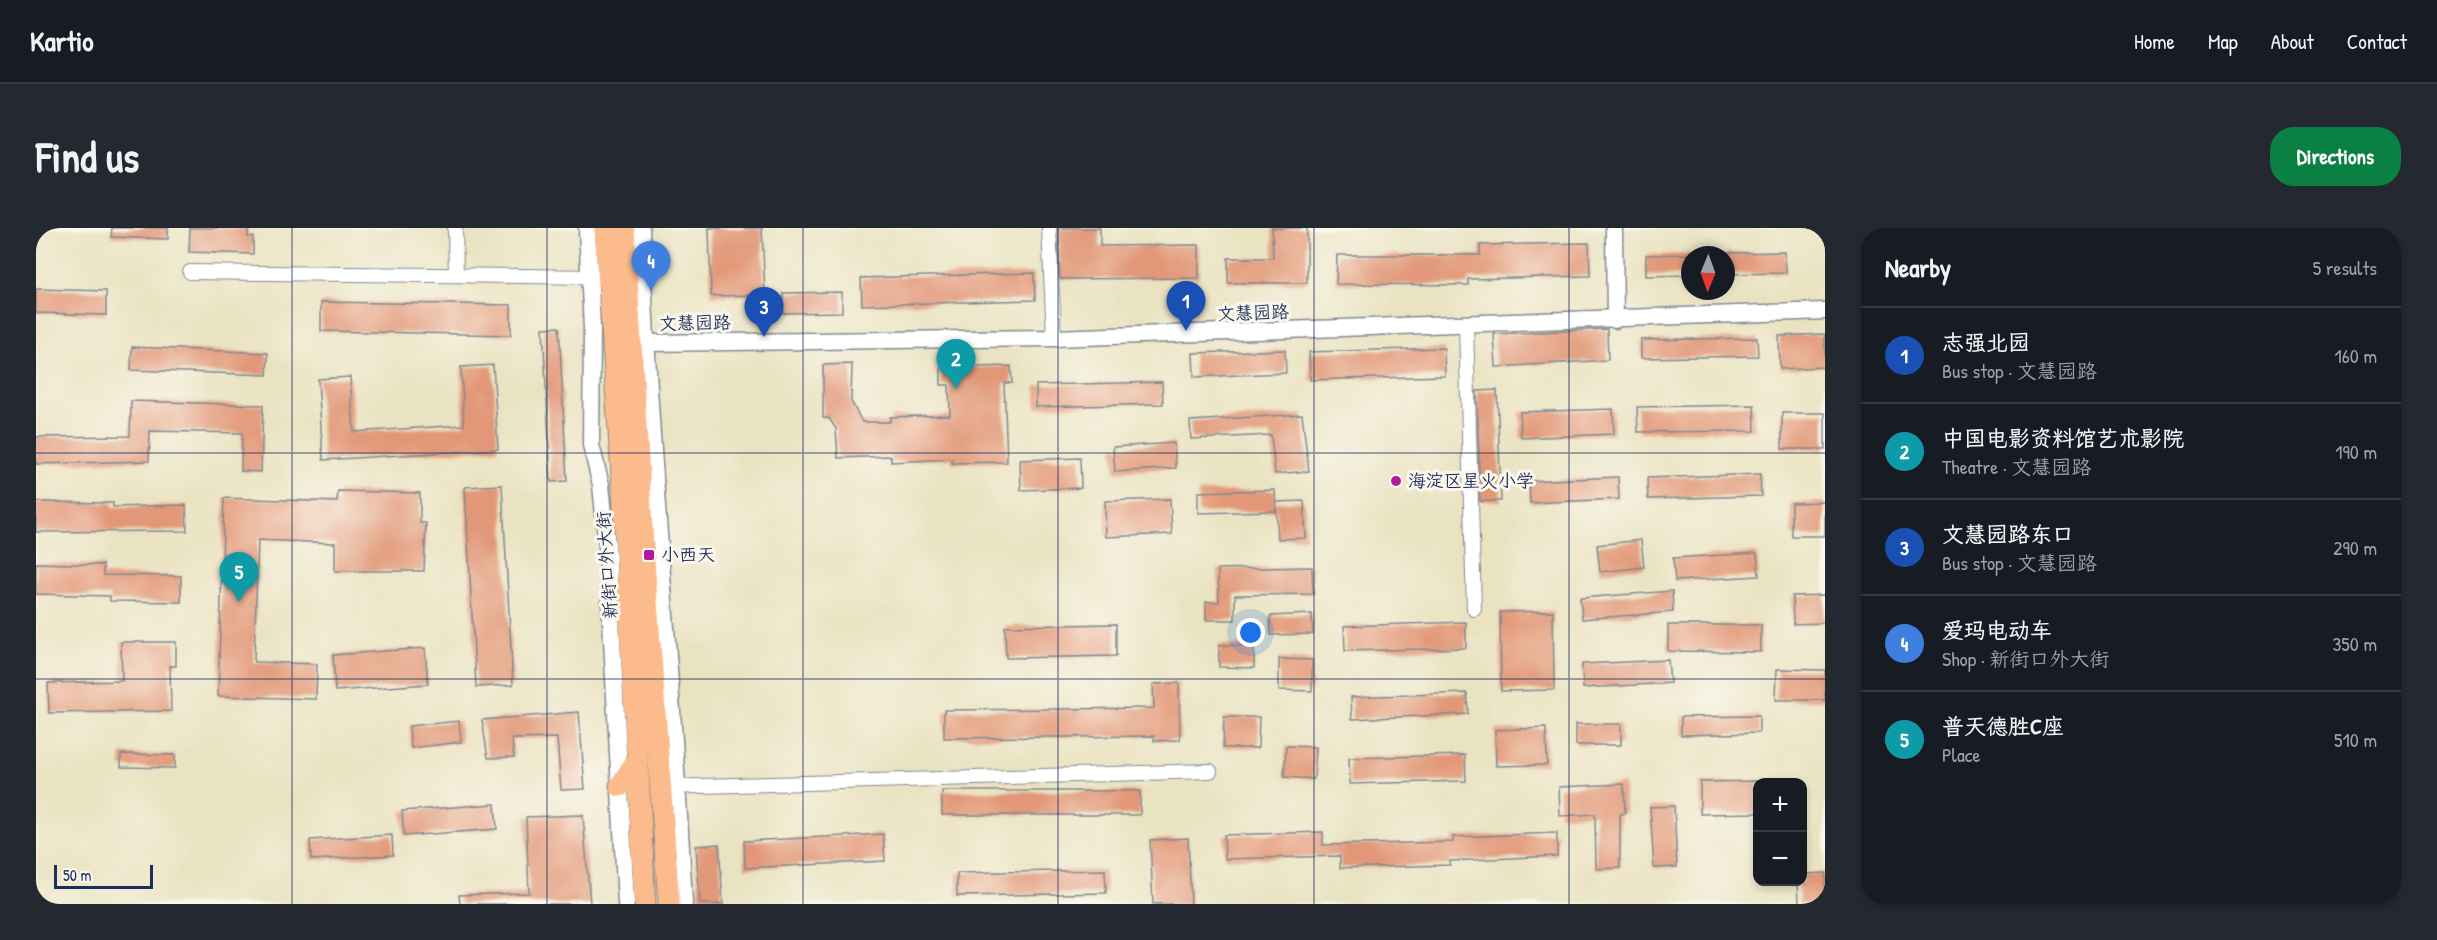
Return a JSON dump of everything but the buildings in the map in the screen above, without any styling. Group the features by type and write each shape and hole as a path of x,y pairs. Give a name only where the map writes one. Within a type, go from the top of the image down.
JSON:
{"main road":[{"name":"新街口外大街","path":"605,228 599,278 637,760 645,904"},
{"name":"新街口外大街","path":"624,228 644,560 670,787 669,904"},
{"path":"620,786 637,760"}],"street":[{"path":"455,228 456,275"},
{"name":"新街口外大街","path":"587,228 599,278 591,445 601,485 607,545 626,904"},
{"name":"新街口外大街","path":"641,228 645,343 670,787 684,904"},
{"path":"1049,228 1054,338"},
{"path":"1614,228 1615,320"},
{"path":"190,272 599,278"},
{"name":"文慧园路","path":"645,343 1054,338 1466,326 1822,310"},
{"path":"1466,326 1474,609"},
{"path":"670,787 1210,771"}],"place":[{"name":"爱玛电动车","path":"651,291"},
{"name":"志强北园","path":"1186,331"},
{"name":"文慧园路东口","path":"764,337"},
{"name":"中国电影资料馆艺术影院","path":"956,389"},
{"name":"海淀区星火小学","path":"1396,481"},
{"name":"小西天","path":"649,555"},
{"name":"普天德胜C座","path":"239,602"}]}
